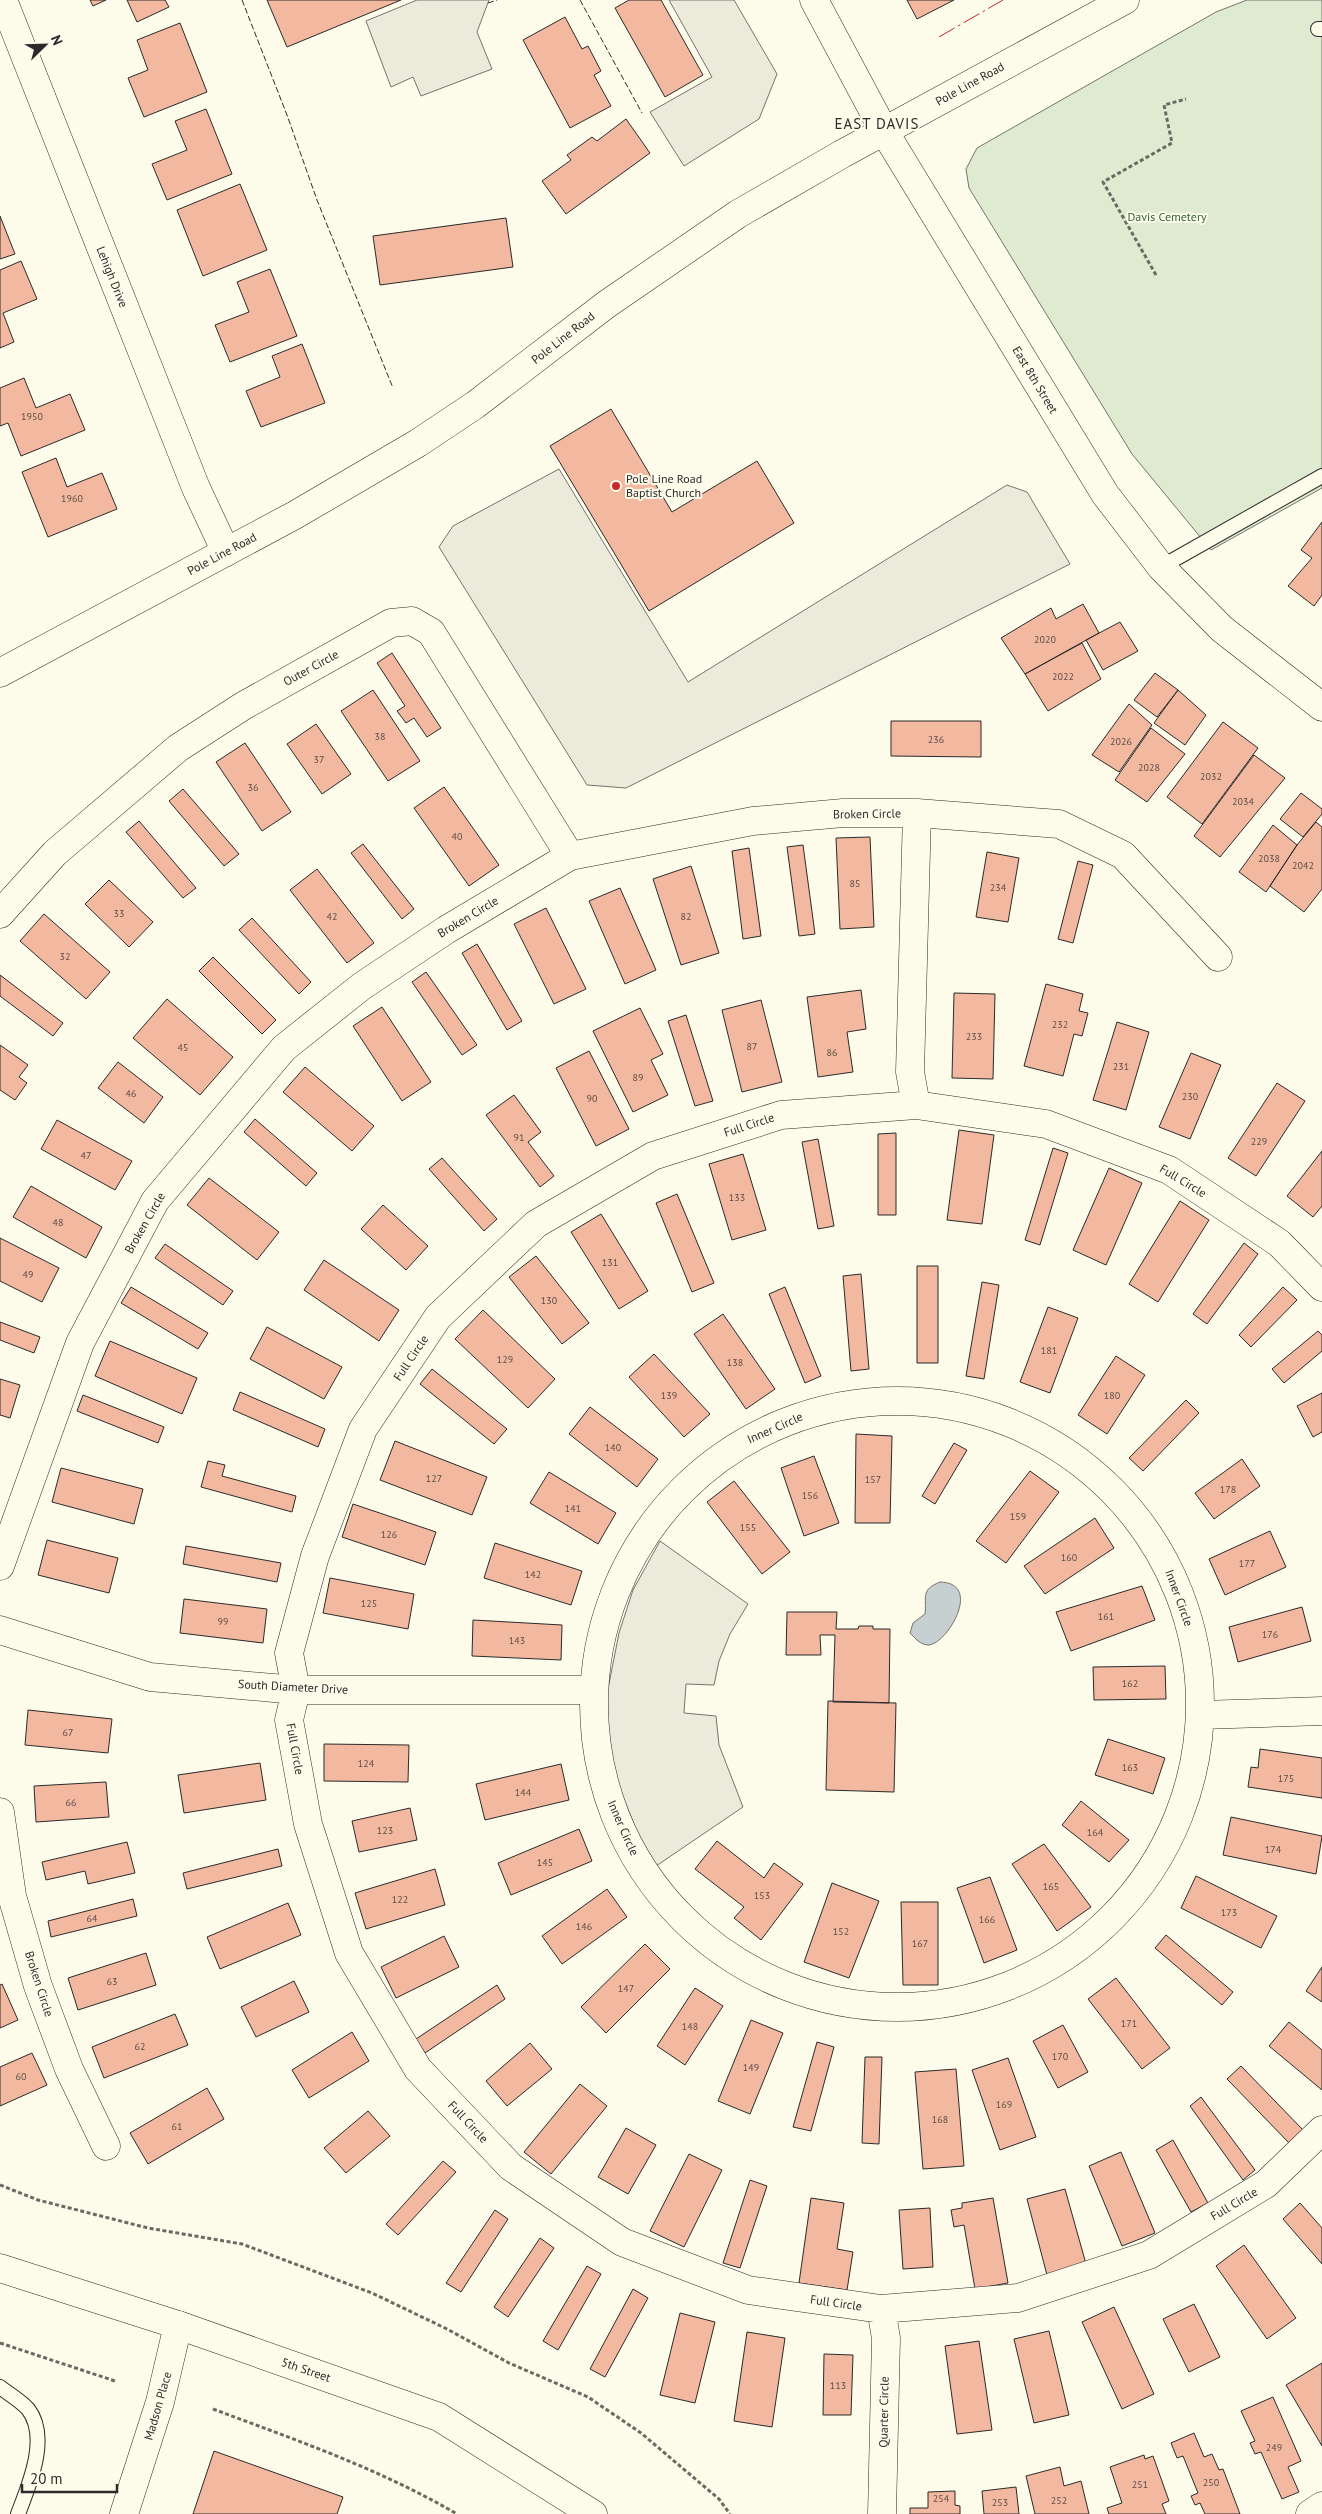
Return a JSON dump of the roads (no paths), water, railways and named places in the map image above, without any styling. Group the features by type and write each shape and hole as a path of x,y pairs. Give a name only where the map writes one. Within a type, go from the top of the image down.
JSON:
{"street":[{"name":"Lehigh Drive","path":"3,0 196,488 226,552"},
{"name":"East 8th Street","path":"814,0 884,131 1105,494 1161,568 1222,629 1322,707"},
{"name":"Pole Line Road","path":"0,673 226,552 418,443 475,405 607,304 738,214 1117,2"},
{"name":"Outer Circle","path":"0,914 55,853 178,748 243,706 391,623 412,620 431,632 570,856"},
{"name":"Broken Circle","path":"0,1566 80,1343 155,1200 284,1048 362,986 415,950 570,856 753,821 843,813 917,813 1059,824 1123,854 1218,957"},
{"path":"916,1104 910,1072 917,813"},
{"name":"Full Circle","path":"1322,1287 1279,1243 1169,1170 1046,1124 916,1104 781,1115 653,1156 536,1224 438,1317 363,1429 315,1556 289,1653 296,1690 289,1720 308,1824 349,1953 418,2069 444,2097 511,2167 622,2242 748,2290 881,2310 1018,2298 1149,2255 1266,2184 1322,2130"},
{"name":"Inner Circle","path":"869,1400 942,1402 1013,1422 1078,1459 1131,1510 1171,1571 1195,1641 1201,1715 1190,1785 1164,1851 1123,1909 1070,1956 1007,1988 938,2006 867,2007 798,1992 734,1961 679,1916 636,1859 611,1806 596,1748 594,1690 599,1643 612,1597 632,1554 675,1495 731,1448 797,1415 869,1400"},
{"name":"South Diameter Drive","path":"0,1630 150,1677 296,1690 594,1690"},
{"path":"1201,1715 1322,1711"},
{"name":"Broken Circle","path":"0,1812 12,1896 38,1986 68,2069 106,2146"},
{"name":"5th Street","path":"0,2268 178,2325 439,2417 593,2514"},
{"name":"Quarter Circle","path":"881,2310 886,2338 882,2514"},
{"name":"Madson Place","path":"124,2514 160,2402 178,2325"},
{"path":"1310,2514 1322,2506"}],"lane":[{"path":"1161,568 1322,476"},
{"path":"0,2387 28,2410 40,2440 32,2476 18,2514"}],"place":[{"name":"Pole Line Road Baptist Church","path":"616,486"}],"district":[{"name":"EAST DAVIS","path":"877,124"}],"park label":[{"name":"Davis Cemetery","path":"1167,217"}]}
